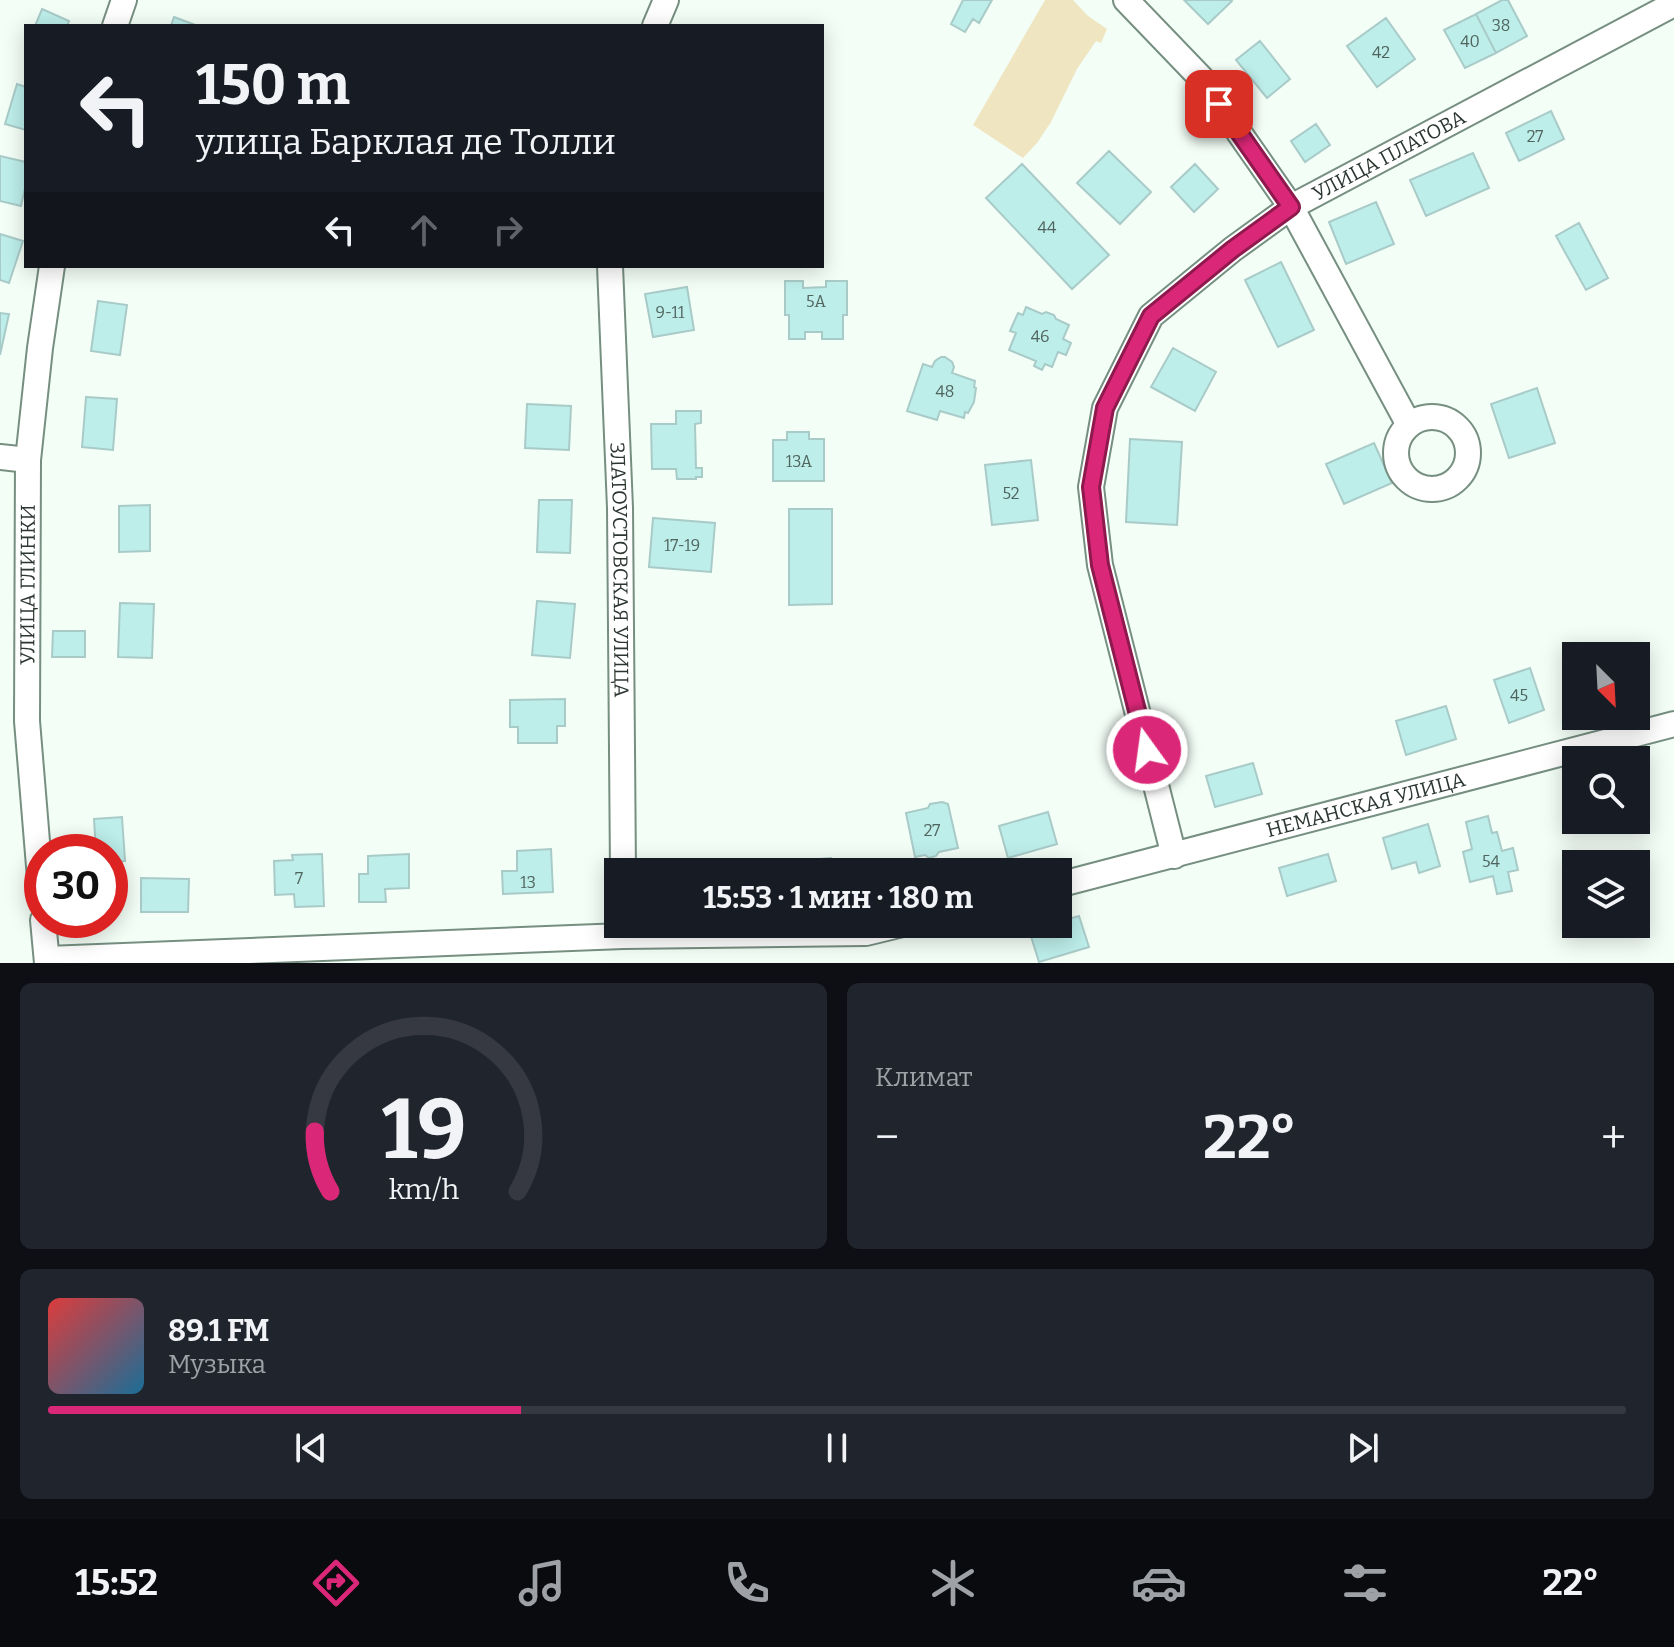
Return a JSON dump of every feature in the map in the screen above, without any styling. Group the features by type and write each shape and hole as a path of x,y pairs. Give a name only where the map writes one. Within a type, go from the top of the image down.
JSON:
{"street":[{"path":"116,24 124,0"},
{"path":"656,24 666,0"},
{"path":"1126,0 1201,78 1291,207 1409,425"},
{"name":"УЛИЦА ПЛАТОВА","path":"1174,856 1100,565 1091,487 1105,408 1151,316 1233,249 1291,207 1674,4"},
{"name":"УЛИЦА ГЛИНКИ","path":"36,834 27,721 28,460 52,268"},
{"name":"ЗЛАТОУСТОВСКАЯ УЛИЦА","path":"610,268 620,508 623,858"},
{"path":"0,457 28,460"},
{"name":"НЕМАНСКАЯ УЛИЦА","path":"1072,882 1674,724"},
{"path":"45,938 47,961 604,931"}],"shaded area":[{"path":"1045,0 1073,0 1088,16 1107,29 1101,43 1096,41 1077,69 1051,122 1023,158 973,125"}],"building":[{"path":"963,0 992,0 979,23 973,19 965,32 951,24"},
{"path":"1184,0 1231,0 1232,1 1208,24"},
{"path":"1502,0 1508,0 1527,36 1496,53 1476,14"},
{"path":"42,9 69,21 68,24 36,24"},
{"path":"1476,14 1496,53 1465,68 1444,30"},
{"path":"174,17 193,24 172,24"},
{"path":"1386,18 1415,59 1377,87 1347,46"},
{"path":"1260,41 1290,79 1267,98 1236,60"},
{"path":"17,84 24,86 24,129 5,124"},
{"path":"1551,111 1564,139 1519,161 1506,133"},
{"path":"1316,124 1330,145 1305,162 1291,141"},
{"path":"1109,151 1151,192 1120,224 1077,183"},
{"path":"1473,153 1489,188 1426,216 1410,180"},
{"path":"0,156 24,162 21,206 0,201"},
{"path":"1022,164 1109,255 1072,289 986,198"},
{"path":"1195,164 1218,189 1194,212 1171,187"},
{"path":"1376,202 1394,244 1346,264 1329,222"},
{"path":"1579,223 1608,278 1586,290 1556,236"},
{"path":"0,234 23,241 9,283 0,280"},
{"path":"1281,262 1314,330 1278,347 1245,280"},
{"path":"785,281 803,281 803,288 826,287 826,281 847,281 843,339 822,339 822,332 805,332 805,339 789,339"},
{"path":"687,287 694,330 653,337 645,294"},
{"path":"98,301 127,305 120,355 91,351"},
{"path":"1026,307 1054,315 1069,325 1063,339 1071,343 1066,355 1058,352 1052,367 1045,364 1042,370 1034,366 1036,361 1009,350 1016,333 1010,331 1018,313 1023,315"},
{"path":"0,313 9,314 0,355"},
{"path":"1173,348 1216,372 1195,411 1151,387"},
{"path":"941,357 952,362 952,373 975,381 974,402 964,418 940,411 937,420 907,411 923,364 932,367"},
{"path":"1537,388 1555,443 1509,458 1491,404"},
{"path":"86,397 117,399 113,450 82,447"},
{"path":"527,404 571,406 569,450 525,448"},
{"path":"676,411 701,411 701,423 695,424 696,468 702,468 702,477 677,479 676,469 652,469 651,424 676,424"},
{"path":"787,432 809,432 809,439 824,439 824,481 773,481 773,440 787,440"},
{"path":"1130,439 1182,442 1177,525 1126,522"},
{"path":"1374,443 1392,483 1344,504 1326,464"},
{"path":"1031,460 1038,520 992,525 985,465"},
{"path":"539,500 572,500 570,553 537,552"},
{"path":"150,505 150,551 119,552 119,506"},
{"path":"789,509 832,509 832,604 789,605"},
{"path":"653,518 715,523 711,572 649,567"},
{"path":"537,601 575,604 570,658 532,655"},
{"path":"120,603 154,604 152,658 118,657"},
{"path":"53,631 85,631 85,657 52,657"},
{"path":"1530,668 1544,710 1509,723 1494,680"},
{"path":"565,699 565,726 557,726 557,743 518,743 518,727 510,727 510,700"},
{"path":"1446,706 1456,739 1406,755 1396,721"},
{"path":"1253,763 1262,794 1215,807 1206,776"},
{"path":"930,804 948,804 958,848 939,852 929,858 925,855 915,857 906,813 928,808"},
{"path":"1048,812 1057,844 1008,858 999,826"},
{"path":"1488,816 1492,833 1497,832 1502,851 1513,848 1518,870 1508,872 1512,891 1497,894 1493,876 1470,882 1463,852 1472,849 1466,822"},
{"path":"122,817 123,834 95,834 94,819"},
{"path":"1428,824 1440,866 1419,873 1416,862 1392,869 1383,838"},
{"path":"551,849 553,892 503,894 502,871 517,871 517,851"},
{"path":"322,854 324,906 295,907 294,894 275,895 274,861 293,860 292,855"},
{"path":"409,854 409,888 385,889 386,902 359,902 359,874 368,874 368,856"},
{"path":"1328,854 1336,881 1287,896 1279,868"},
{"path":"141,878 189,879 188,912 141,912"},
{"path":"1079,916 1089,947 1039,962 1032,938 1072,938 1072,918"}],"route":[{"path":"1147,750 1100,565 1091,487 1105,408 1151,316 1233,249 1291,207 1219,104"}]}
